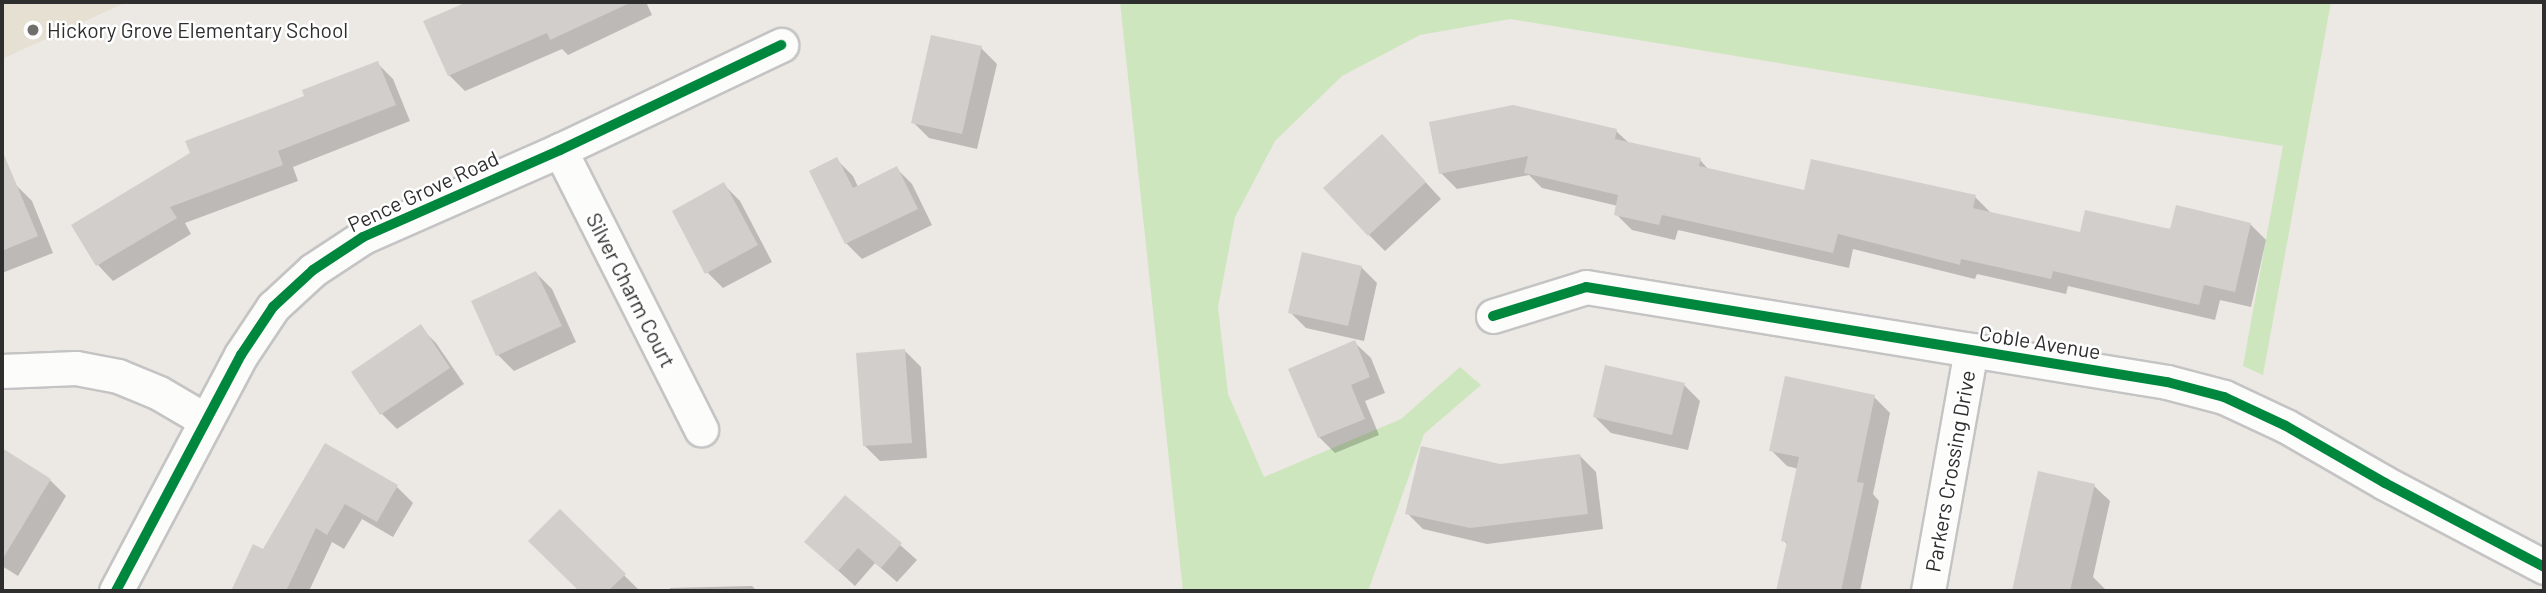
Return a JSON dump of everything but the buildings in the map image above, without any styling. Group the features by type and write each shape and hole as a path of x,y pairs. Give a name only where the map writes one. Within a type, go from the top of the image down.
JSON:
{"street":[{"name":"Pence Grove Road","path":"116,591 241,355 273,307 313,270 363,237 560,150 781,45"},
{"name":"Silver Charm Court","path":"560,150 701,429"},
{"name":"Coble Avenue","path":"1493,316 1586,288 2167,382 2224,397 2286,426 2385,483 2544,567"},
{"name":"Parkers Crossing Drive","path":"1928,591 1971,350"},
{"path":"2,371 76,368 118,376 159,393 205,421"}],"shaded area":[{"name":"Hickory Grove Elementary School","path":"2,2 127,2 2,59"}],"green space":[{"path":"1120,2 2331,2 2263,375 2243,366 2283,146 1510,19 1420,35 1342,76 1275,141 1235,217 1218,307 1228,394 1264,477 1401,419 1460,367 1481,385 1424,434 1368,591 1183,591"}],"cycle path":[{"path":"116,591 241,355 273,307 313,270 363,237 560,150 781,45"},
{"path":"1493,316 1586,287 2167,382 2224,397 2286,426 2385,483 2544,567"}],"place":[{"name":"Hickory Grove Elementary School","path":"33,30"}]}
